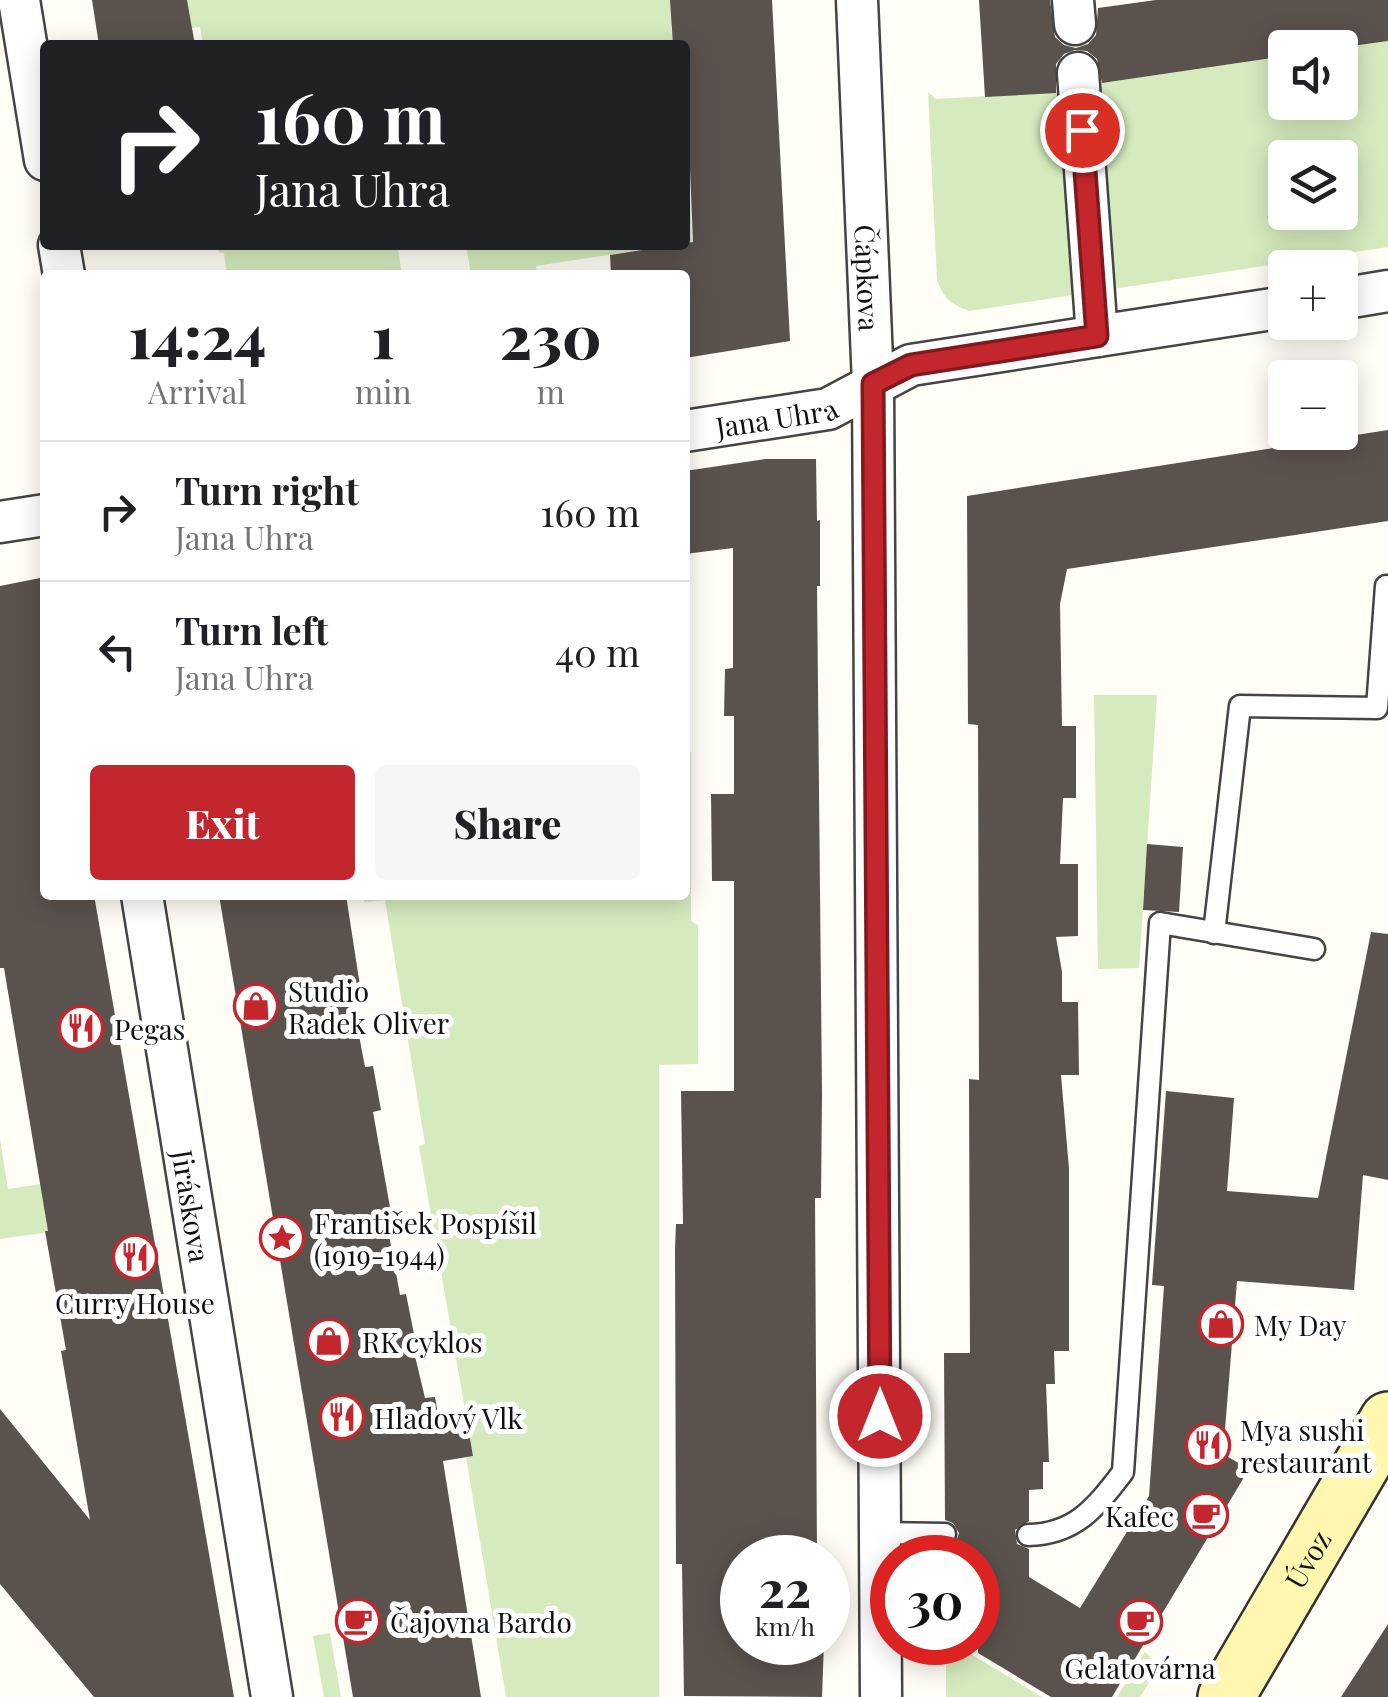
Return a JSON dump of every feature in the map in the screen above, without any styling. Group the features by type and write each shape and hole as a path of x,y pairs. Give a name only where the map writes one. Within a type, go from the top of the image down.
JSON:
{"main road":[{"name":"Úvoz","path":"1226,1697 1388,1420"}],"street":[{"path":"19,0 40,129"},
{"name":"Čápkova","path":"857,0 873,384 881,1697"},
{"path":"1078,73 1097,336"},
{"path":"1358,296 1388,291"},
{"name":"Jana Uhra","path":"690,430 828,408 911,365 1268,310"},
{"path":"0,522 40,517"},
{"name":"Jiráskova","path":"143,900 272,1697"}],"lane":[{"path":"1214,933 1240,706 1378,708 1386,586"},
{"path":"1028,1535 1050,1535 1090,1514 1123,1472 1160,923 1314,949"},
{"path":"880,1532 945,1534"}],"green space":[{"path":"187,0 670,0 679,25 671,26 672,40 202,40 200,27 192,28"},
{"path":"1388,41 1388,247 1358,252 1268,250 1268,265 969,311 952,303 937,280 928,92 936,99 1059,92 1058,75 1100,72 1102,83 1268,59 1268,120 1358,120 1358,45"},
{"path":"690,102 692,102 695,136 690,137"},
{"path":"690,197 692,237 704,270 665,250 690,250"},
{"path":"398,250 401,270 226,270 224,253 219,252"},
{"path":"467,250 640,250 536,266 536,270 470,270"},
{"path":"1094,695 1157,695 1139,968 1098,969"},
{"path":"691,752 691,921 698,925 698,1064 659,1065 659,1697 506,1697 466,1457 473,1455 419,1146 425,1144 385,900 690,900"},
{"path":"0,1139 8,1189 41,1184 49,1232 0,1239"},
{"path":"330,1633 341,1697 324,1697 313,1636"},
{"path":"1145,1652 1154,1668 1147,1686 1140,1697 1117,1697"},
{"path":"946,1665 989,1665 1042,1697 946,1697"}],"building":[{"path":"92,0 187,0 194,40 98,40"},
{"path":"670,0 772,0 790,341 690,357 690,270 611,270 610,255 690,250 693,242 690,40 673,40"},
{"path":"979,0 1050,0 1055,37 1076,48 1088,44 1096,35 1098,8 1156,0 1388,0 1388,41 1358,45 1358,30 1268,30 1268,59 1102,83 1097,59 1087,51 1075,50 1064,54 1056,64 1056,93 985,97"},
{"path":"1388,430 1388,521 1067,569 1060,604 1062,726 1076,726 1076,798 1063,798 1060,864 1078,864 1078,936 1056,937 1062,1002 1078,1002 1079,1075 1061,1075 1069,1169 1069,1351 1054,1351 1055,1384 1046,1384 1049,1462 1043,1462 1043,1489 1029,1490 1029,1521 1015,1530 1017,1544 1029,1549 1029,1577 1080,1608 1149,1496 1164,1286 1152,1285 1166,1091 1234,1098 1227,1191 1318,1198 1371,932 1388,934 1388,1180 1363,1175 1354,1290 1237,1281 1223,1454 1249,1469 1112,1697 1051,1697 998,1665 1000,1535 958,1535 953,1523 945,1520 944,1353 970,1353 969,1079 979,1080 978,725 968,724 967,496 1268,449 1358,450 1358,435"},
{"path":"765,459 816,459 817,521 820,520 817,586 822,1094 821,1198 815,1198 817,1535 720,1535 720,1665 823,1665 822,1697 684,1696 682,1564 676,1564 675,1249 676,1224 683,1224 681,1091 734,1091 734,881 712,881 711,794 734,794 734,716 724,716 725,669 733,668 733,548 690,553 690,470"},
{"path":"40,578 40,900 95,900 234,1697 94,1697 0,1584 0,1409 90,1520 61,1351 66,1350 48,1231 4,968 0,968 0,586"},
{"path":"1147,844 1183,847 1179,912 1143,910"},
{"path":"220,900 347,900 360,986 352,988 353,1004 365,1067 373,1066 381,1110 373,1112 393,1224 387,1224 400,1295 406,1294 414,1334 410,1335 425,1398 435,1397 438,1414 465,1409 473,1456 443,1461 481,1697 353,1697"},
{"path":"1388,1624 1388,1697 1341,1697"}],"place":[{"name":"Studio Radek Oliver","path":"256,1006"},
{"name":"Pegas","path":"81,1028"},
{"name":"František Pospíšil (1919-1944)","path":"282,1238"},
{"name":"Curry House","path":"135,1257"},
{"name":"My Day","path":"1221,1324"},
{"name":"RK cyklos","path":"329,1341"},
{"name":"Hladový Vlk","path":"342,1417"},
{"name":"Mya sushi restaurant","path":"1208,1445"},
{"name":"Kafec","path":"1206,1515"},
{"name":"Čajovna Bardo","path":"358,1621"},
{"name":"Gelatovárna","path":"1140,1622"}],"route":[{"path":"880,1416 873,384 911,365 1097,336 1082,130"}]}
